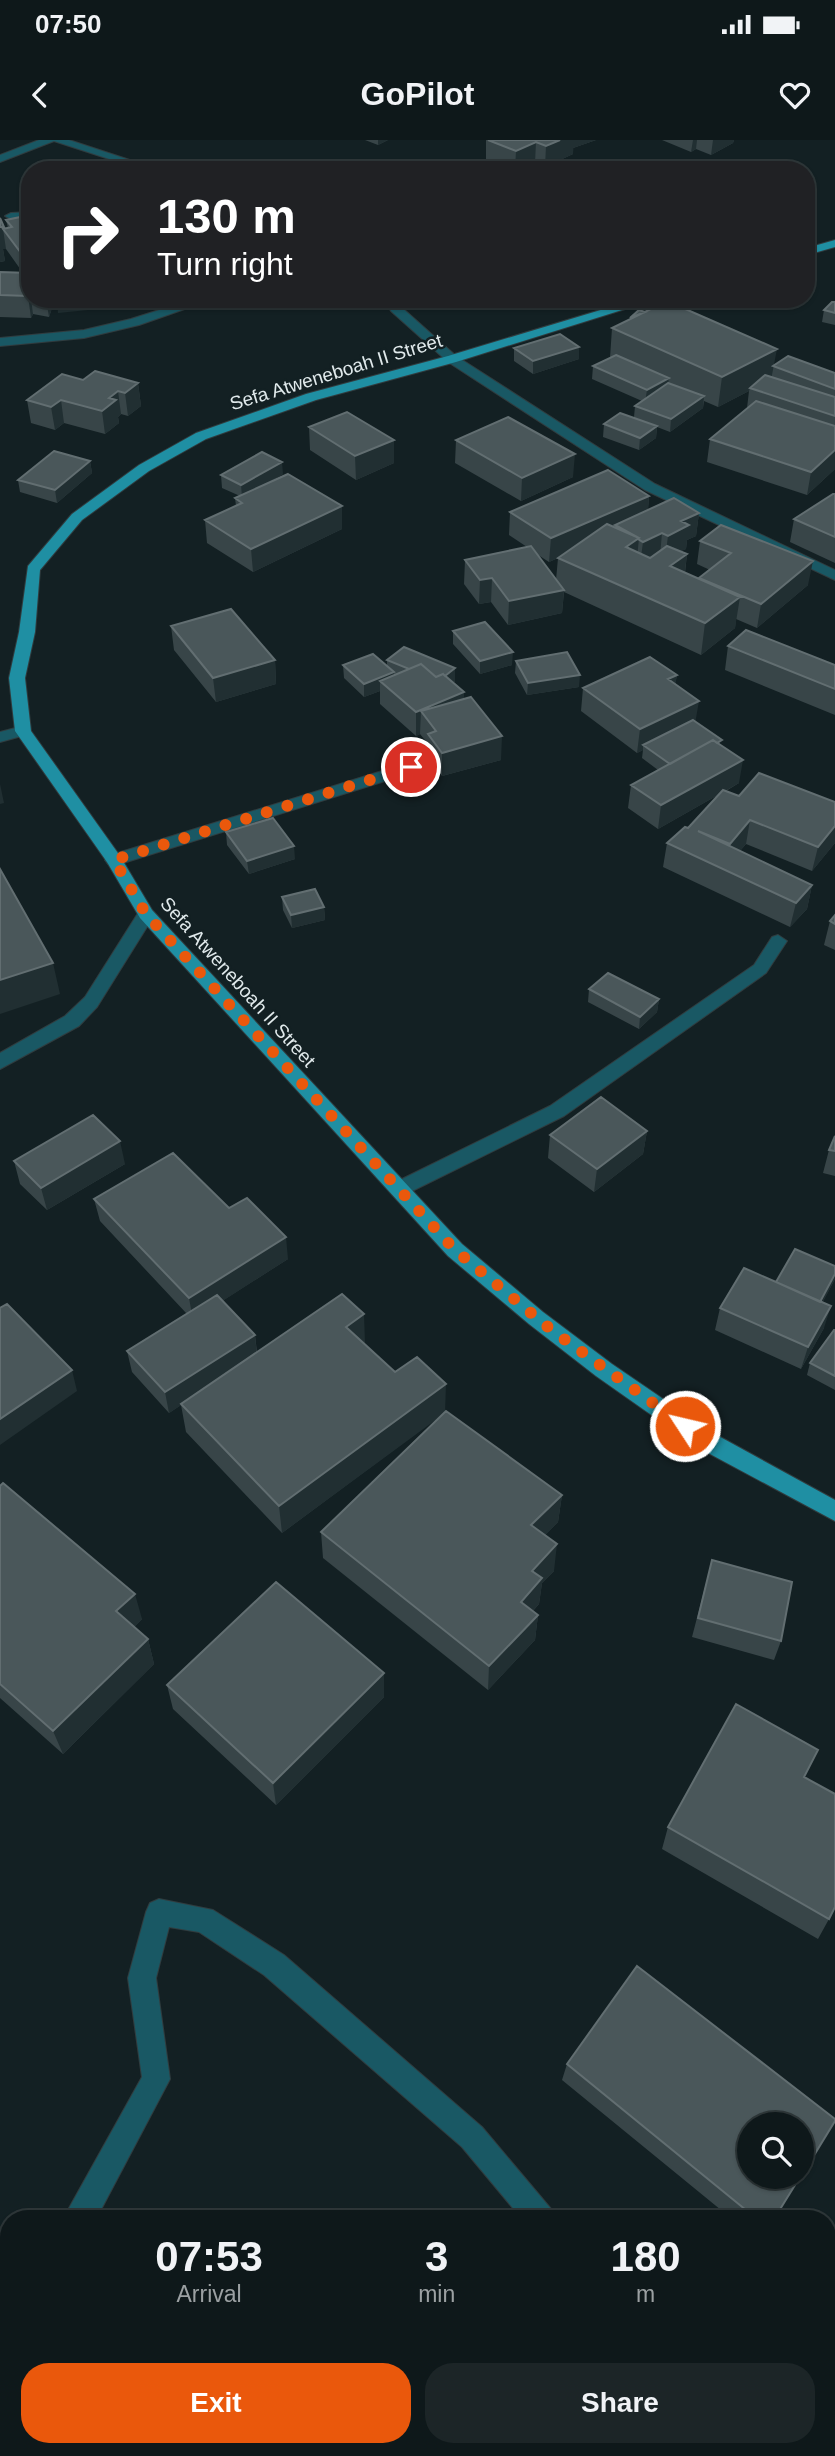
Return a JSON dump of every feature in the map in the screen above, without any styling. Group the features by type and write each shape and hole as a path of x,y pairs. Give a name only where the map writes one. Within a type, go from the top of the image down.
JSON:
{"main road":[{"path":"815,249 835,243"},
{"name":"Sefa Atweneboah II Street","path":"621,308 452,359 311,397 201,436 144,468 77,517 33,569 27,632 17,678 23,732 114,860 146,914 455,1250 536,1318 604,1370 705,1440 835,1511"}],"street":[{"path":"0,159 49,140"},
{"path":"58,140 126,161"},
{"path":"11,216 21,215"},
{"path":"0,342 84,334 135,323 180,308"},
{"path":"395,308 452,359 650,486 835,576"},
{"path":"0,737 23,732"},
{"path":"114,860 411,767"},
{"path":"0,1062 72,1021 91,1002 146,914"},
{"path":"398,1189 557,1111 760,970 778,941"},
{"path":"85,2210 156,2080 142,1978 159,1912 204,1919 274,1965 472,2137 533,2210"}],"building":[{"path":"488,140 560,140 546,146 536,142 516,151"},
{"path":"21,217 21,253 3,229 12,227 6,220"},
{"path":"0,272 21,273 21,296 0,295"},
{"path":"835,302 835,313 824,310"},
{"path":"653,308 683,308 777,349 722,377 612,328"},
{"path":"639,310 645,312 630,318"},
{"path":"560,334 579,347 533,361 514,348"},
{"path":"616,355 669,378 647,390 593,366"},
{"path":"788,356 835,373 835,389 773,366"},
{"path":"95,371 138,383 125,393 118,391 109,398 116,400 102,411 61,400 51,407 27,400 62,374 83,380"},
{"path":"765,375 835,397 835,416 750,388"},
{"path":"668,383 704,396 671,419 635,406"},
{"path":"756,401 835,426 835,450 811,472 710,439"},
{"path":"347,412 394,440 355,456 309,427"},
{"path":"620,413 657,426 640,438 604,424"},
{"path":"508,417 575,454 522,478 456,440"},
{"path":"54,451 90,461 55,490 18,480"},
{"path":"262,452 282,462 241,485 221,475"},
{"path":"608,470 649,496 551,538 510,512"},
{"path":"288,474 342,506 251,549 205,520 242,503 235,498"},
{"path":"833,494 835,537 794,519"},
{"path":"674,498 699,513 681,521 689,525 668,536 662,533 643,542 615,525"},
{"path":"607,524 639,538 626,547 650,558 667,546 687,554 670,566 740,597 705,623 558,558"},
{"path":"721,525 813,561 761,604 699,578 731,553 700,541"},
{"path":"531,546 564,590 509,601 492,578 480,580 465,560"},
{"path":"231,609 275,660 213,678 171,626"},
{"path":"485,622 513,652 480,661 453,631"},
{"path":"746,630 835,665 835,689 728,646"},
{"path":"404,647 455,668 445,676 443,674 436,677 421,664 409,669 387,660"},
{"path":"567,652 580,675 528,683 516,661"},
{"path":"373,654 394,672 364,684 343,665"},
{"path":"650,657 677,675 668,679 699,701 640,729 583,688"},
{"path":"421,664 436,677 443,674 464,692 416,712 380,681"},
{"path":"471,697 502,736 442,753 428,734 436,731 421,711"},
{"path":"693,720 722,740 717,743 713,740 670,764 643,745"},
{"path":"713,740 743,760 661,805 631,785"},
{"path":"759,773 835,802 835,826 818,847 750,820 730,844 698,831 812,885 796,903 667,843 685,827 688,828 723,790 739,796"},
{"path":"273,818 294,846 247,861 226,832"},
{"path":"0,869 53,963 0,980"},
{"path":"315,889 324,907 291,915 282,897"},
{"path":"608,973 659,999 640,1017 589,989"},
{"path":"601,1097 647,1131 597,1169 550,1135"},
{"path":"93,1115 120,1141 41,1188 14,1161"},
{"path":"835,1136 835,1151 829,1150"},
{"path":"173,1153 229,1208 247,1198 286,1237 189,1298 94,1199"},
{"path":"795,1249 835,1266 835,1274 820,1302 776,1282"},
{"path":"744,1268 831,1306 808,1347 720,1308"},
{"path":"342,1294 364,1314 346,1327 395,1372 417,1357 446,1384 279,1506 181,1404"},
{"path":"217,1295 255,1335 165,1392 127,1351"},
{"path":"7,1304 72,1370 0,1419 0,1308"},
{"path":"835,1330 835,1376 810,1363"},
{"path":"446,1411 562,1495 531,1525 557,1544 532,1571 542,1578 521,1602 538,1615 489,1666 321,1532"},
{"path":"3,1483 135,1594 116,1611 148,1639 53,1731 0,1684 0,1486"},
{"path":"712,1560 792,1582 781,1641 698,1618"},
{"path":"276,1582 384,1673 273,1783 167,1685"},
{"path":"736,1704 818,1750 804,1777 835,1794 835,1907 829,1919 668,1827"},
{"path":"637,1966 835,2119 814,2155 814,2112 737,2112 737,2189 793,2189 780,2210 746,2210 567,2064"}],"route":[{"path":"411,767 114,860 146,914 455,1250 536,1318 604,1370 685,1426"}]}
